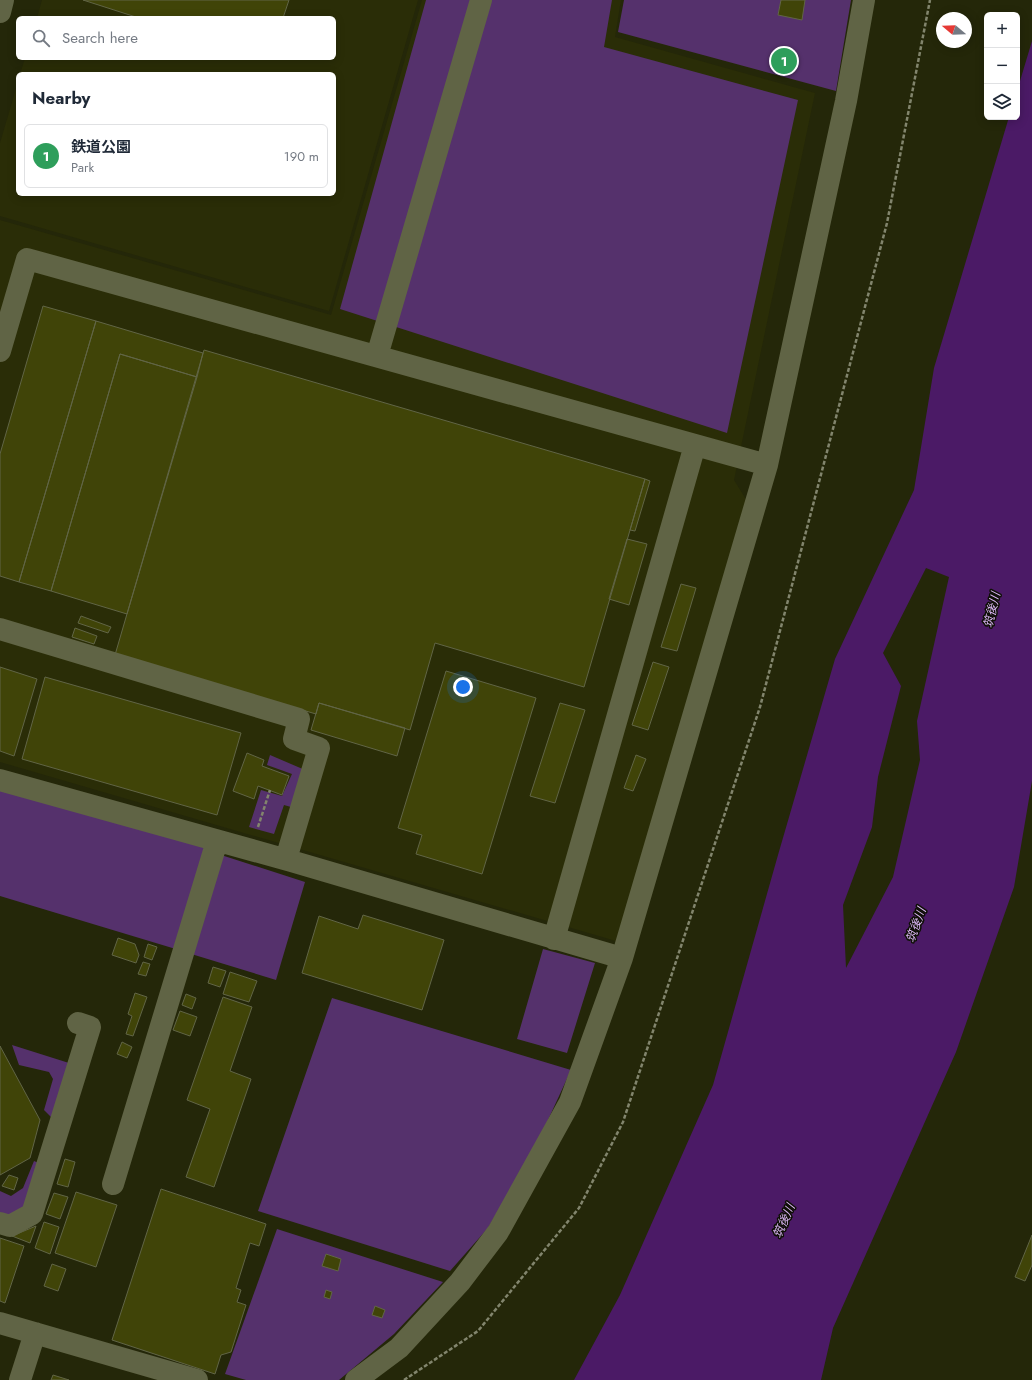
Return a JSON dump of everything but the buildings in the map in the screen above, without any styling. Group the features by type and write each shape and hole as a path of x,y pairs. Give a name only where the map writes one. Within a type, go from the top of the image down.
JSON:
{"street":[{"path":"0,12 3,0"},
{"path":"377,356 481,0"},
{"path":"356,1380 399,1348 460,1282 498,1232 570,1102 622,958 767,465 845,108 864,0"},
{"path":"0,351 27,259 767,465"},
{"path":"554,939 695,445"},
{"path":"0,630 299,719 294,739 318,748 286,860"},
{"path":"0,780 217,840 622,958"},
{"path":"113,1184 217,840"},
{"path":"0,1223 10,1226 32,1214 90,1027 78,1023"},
{"path":"1,1325 35,1333 197,1380"},
{"path":"20,1380 35,1333"}],"path":[{"path":"404,1380 478,1331 579,1208 623,1122 760,707 887,223 930,0"},
{"path":"251,850 270,790"}],"shaded area":[{"path":"42,0 418,0 329,311 0,216 0,143 16,89 16,196 336,196 336,72 21,72 24,60 336,60 336,16 38,16"},
{"path":"422,0 621,0 615,37 815,93 734,480 750,506 616,941 0,762 0,220 331,315"},
{"path":"426,0 612,0 604,47 798,100 727,433 340,309"},
{"path":"624,0 851,0 836,91 618,32"},
{"path":"270,755 305,770 291,807 284,805 274,834 249,827 261,790 282,796 292,774 267,765"},
{"path":"0,786 207,842 179,950 0,896"},
{"path":"218,854 305,882 276,980 188,953"},
{"path":"543,949 595,963 567,1053 517,1039"},
{"path":"332,998 571,1070 536,1146 488,1228 450,1271 258,1211"},
{"path":"12,1045 69,1063 52,1118 44,1110 53,1079 49,1072 19,1065"},
{"path":"34,1161 41,1164 27,1205 4,1218 0,1216 0,1191 11,1196 23,1188"},
{"path":"277,1229 443,1282 394,1334 339,1380 246,1380 225,1374"}],"water":[{"name":"筑後川","path":"1032,41 1032,781 1014,887 956,1052 833,1328 821,1380 574,1380 620,1295 713,1085 835,659 914,490 934,368 1008,120 1020,120 1020,81","holes":["926,568 949,577 917,721 920,760 893,877 846,968 843,905 872,827 878,777 901,686 883,653"]}],"place":[{"name":"鉄道公園","path":"784,61"}]}
